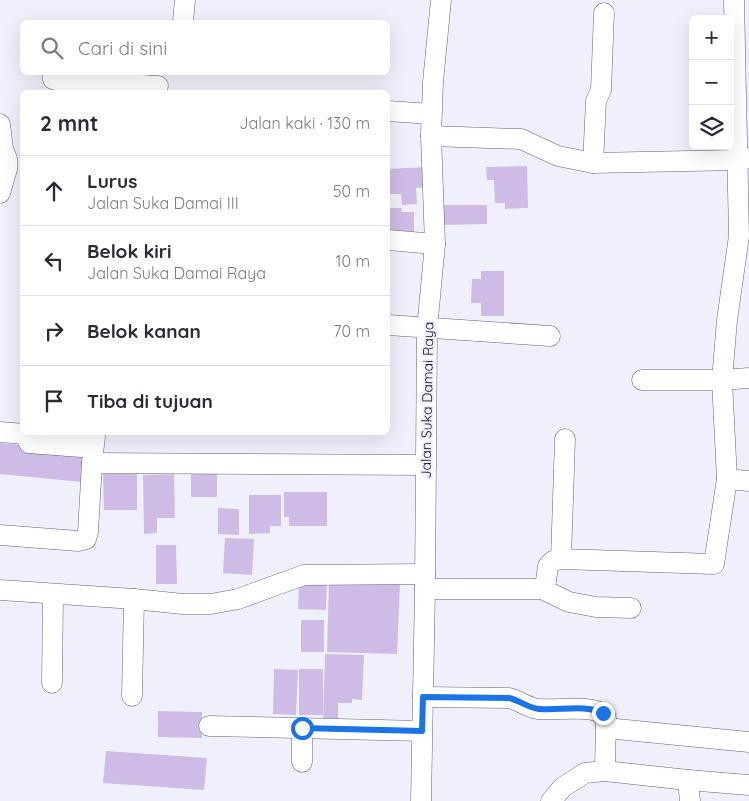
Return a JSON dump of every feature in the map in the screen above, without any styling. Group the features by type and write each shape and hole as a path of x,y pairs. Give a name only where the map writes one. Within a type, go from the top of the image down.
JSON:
{"street":[{"path":"183,20 185,0"},
{"name":"Jalan Suka Damai Raya","path":"421,801 428,329 435,244 431,114 441,0"},
{"path":"542,589 546,581 548,566 553,561 561,559 714,564 727,479 722,380 727,320 739,236 743,159 734,0"},
{"path":"593,163 596,101 601,90 604,13"},
{"path":"52,75 56,80 158,84"},
{"path":"390,111 431,114"},
{"path":"0,124 2,148 8,159 8,169 0,193"},
{"path":"431,136 521,139 558,156 593,163 743,159"},
{"path":"390,240 435,244"},
{"path":"390,326 550,336"},
{"path":"642,380 749,378"},
{"path":"0,432 20,433"},
{"path":"27,435 29,443 94,449 426,465"},
{"path":"65,435 94,449"},
{"path":"561,559 564,439"},
{"path":"0,535 86,539 94,449"},
{"path":"727,479 749,480"},
{"path":"0,590 183,604 211,604 238,598 304,575 542,589 569,602 596,607 631,608"},
{"path":"52,683 53,594"},
{"path":"132,696 134,599"},
{"path":"423,697 509,698 531,708 590,709 599,711 605,715 605,771"},
{"path":"209,726 422,731"},
{"path":"302,728 302,762"},
{"path":"606,728 749,742"},
{"path":"551,801 563,787 585,772 605,771 749,785"},
{"path":"688,780 690,801"}],"building":[{"path":"527,166 528,208 505,209 505,203 495,203 494,180 487,180 486,167"},
{"path":"425,167 426,187 416,188 417,204 402,205 401,194 390,194 390,169"},
{"path":"441,205 487,205 487,224 441,225"},
{"path":"390,208 402,208 401,212 414,212 414,237 390,237"},
{"path":"481,271 504,271 504,316 481,316 481,303 471,303 472,279 481,279"},
{"path":"0,443 85,451 82,482 0,474"},
{"path":"191,468 217,469 217,497 191,497"},
{"path":"103,474 137,474 137,510 104,510"},
{"path":"174,474 175,518 157,518 157,533 144,534 143,475"},
{"path":"284,492 327,492 327,526 289,526 289,517 284,517"},
{"path":"249,495 281,495 281,526 270,526 270,533 249,534"},
{"path":"218,508 239,509 239,535 218,534"},
{"path":"225,538 254,539 252,575 223,573"},
{"path":"156,545 176,545 177,584 156,584"},
{"path":"299,581 327,582 326,610 298,609"},
{"path":"329,581 400,584 397,654 327,652"},
{"path":"301,620 324,620 324,652 301,652"},
{"path":"325,654 364,655 362,700 352,699 352,703 338,703 338,719 323,718"},
{"path":"274,669 298,670 296,715 273,714"},
{"path":"299,669 323,669 323,715 299,715"},
{"path":"158,711 202,712 202,738 158,737"},
{"path":"106,751 207,758 204,790 103,783"}],"route":[{"path":"302,728 422,731 423,697 509,698 531,708 590,709 603,713"}]}
